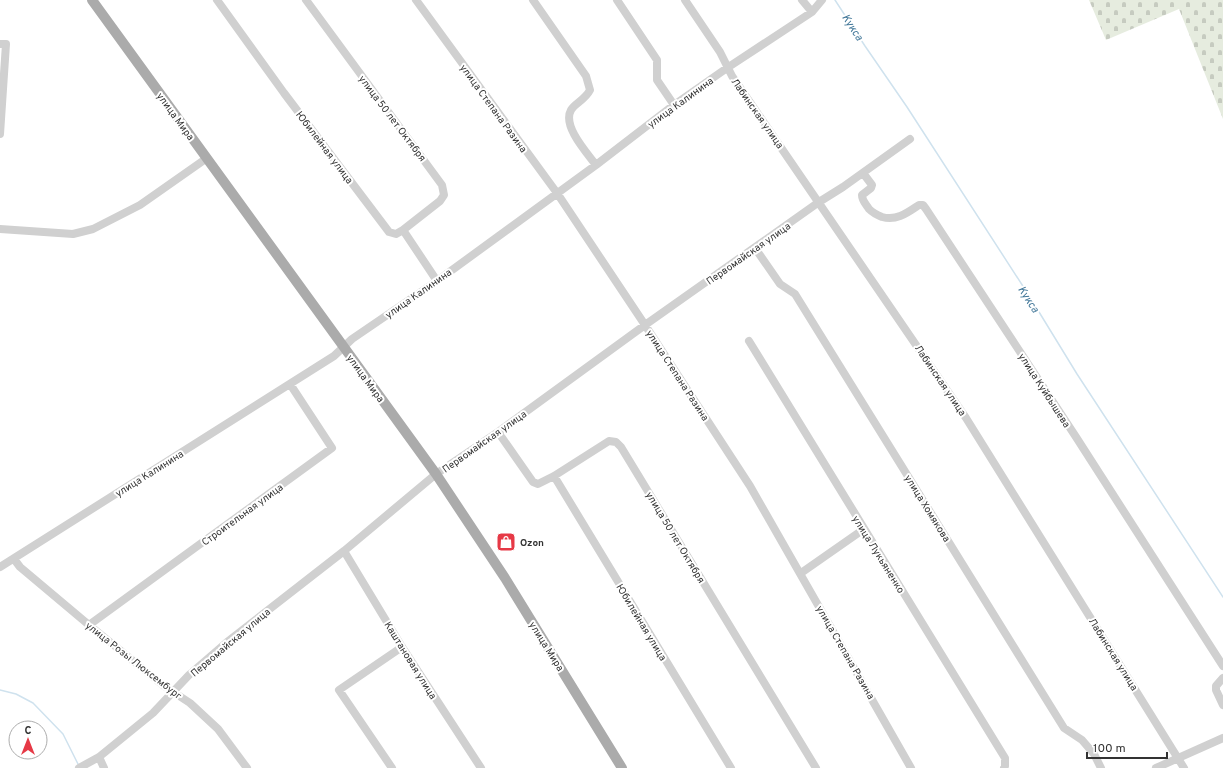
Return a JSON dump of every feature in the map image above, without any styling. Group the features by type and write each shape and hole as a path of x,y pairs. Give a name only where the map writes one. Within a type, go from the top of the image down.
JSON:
{"main road":[{"name":"улица Мира","path":"92,0 436,474 505,578 622,768"}],"street":[{"name":"Юбилейная улица","path":"217,0 284,93 389,232 396,234 403,230"},
{"name":"улица 50 лет Октября","path":"306,0 442,185 444,195 440,201 403,230"},
{"name":"улица Степана Разина","path":"416,0 557,193 750,486 911,768"},
{"path":"533,0 586,76 590,90 588,96 571,109 568,118 571,129 596,165"},
{"path":"617,0 658,60 657,80 674,105"},
{"name":"Лабинская улица","path":"685,0 720,52 727,68 820,202 966,418 1184,768"},
{"path":"802,0 812,12"},
{"name":"улица Калинина","path":"0,567 334,356 352,339 437,281 596,165 674,105 812,12 822,0"},
{"path":"0,44 6,44 0,134"},
{"name":"Первомайская улица","path":"82,766 99,757 153,712 226,643 344,551 436,474 498,432 645,325 910,139"},
{"path":"0,229 73,234 93,229 140,205 207,158"},
{"name":"улица Куйбышева","path":"863,173 872,185 871,188 862,196 862,200 872,213 888,218 895,218 900,217 919,205 923,205 926,209 1223,666"},
{"path":"403,230 437,281"},
{"name":"улица Хомякова","path":"755,248 780,284 794,294 1064,728 1082,740 1094,754 1101,768"},
{"name":"улица Лукьяненко","path":"749,340 1005,758 1004,768"},
{"name":"Строительная улица","path":"88,625 332,448 290,384"},
{"name":"улица 50 лет Октября","path":"498,432 533,482 538,484 554,476 609,441 616,442 621,447 816,768"},
{"name":"Юбилейная улица","path":"554,476 731,768"},
{"path":"801,573 864,529"},
{"name":"Каштановая улица","path":"344,551 402,647 481,768"},
{"name":"улица Розы Люксембург","path":"14,559 20,566 88,625 173,692 190,703 218,729 247,768"},
{"path":"392,768 339,690 402,647"},
{"path":"1223,678 1216,686 1216,690 1223,705"},
{"path":"1156,768 1223,738"},
{"path":"99,757 104,768"}],"green space":[{"path":"1089,0 1223,0 1223,119 1179,9 1106,40"}],"waterway":[{"name":"Кукса","path":"835,0 907,107 1028,294 1077,374 1223,597"},
{"name":"Кукса","path":"0,690 16,694 33,703 63,734 78,764"}],"place":[{"name":"Ozon","path":"506,542"}]}
